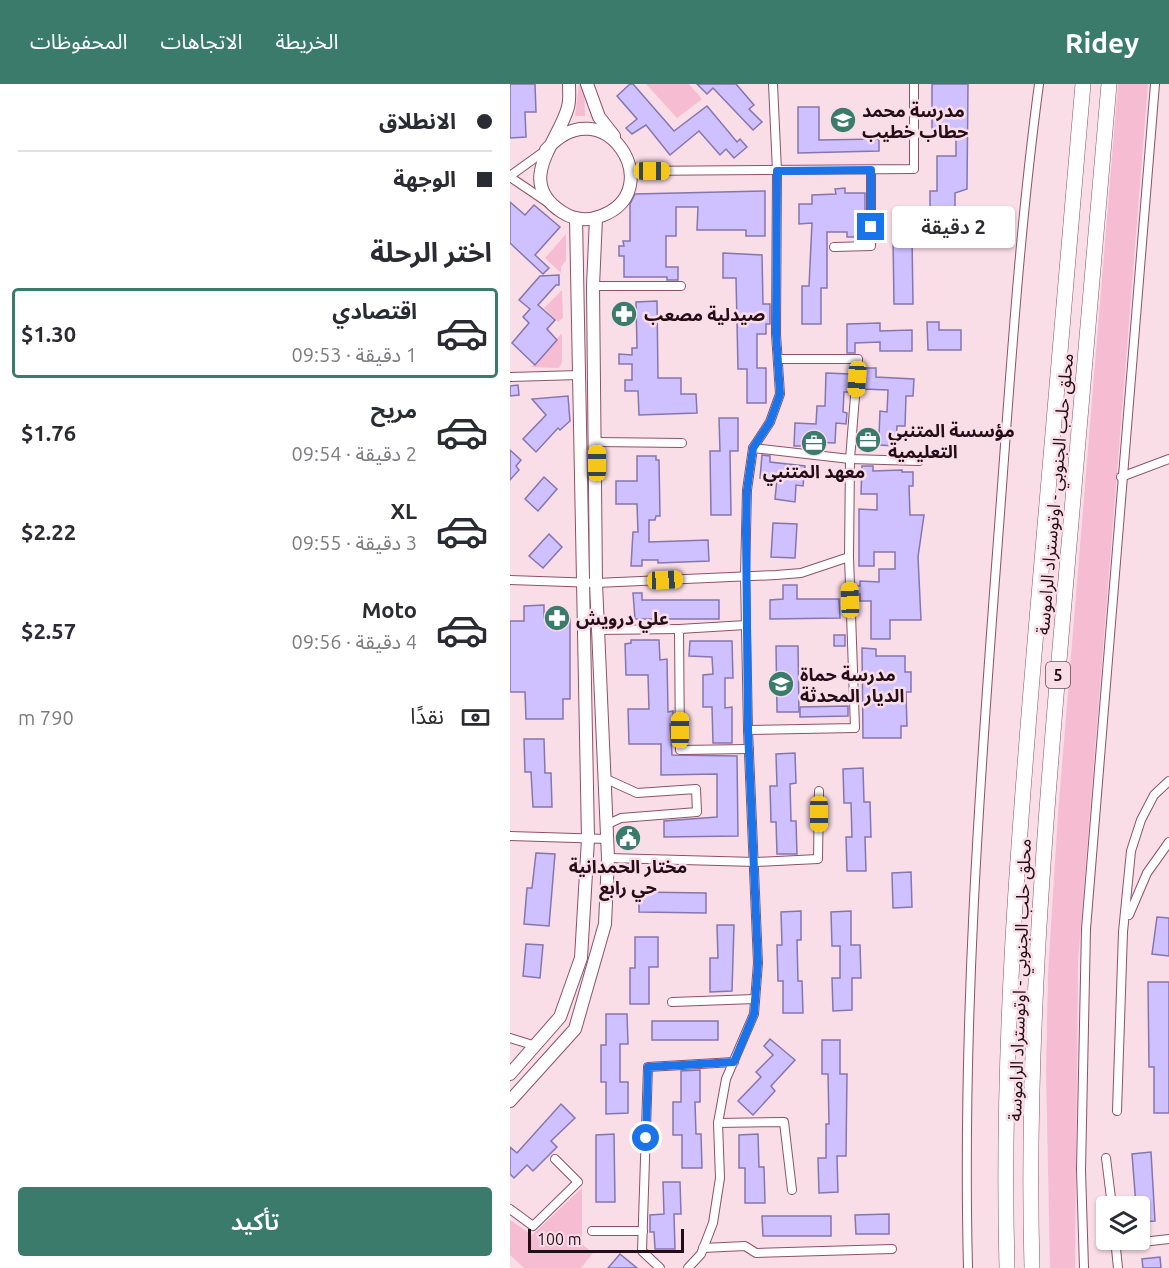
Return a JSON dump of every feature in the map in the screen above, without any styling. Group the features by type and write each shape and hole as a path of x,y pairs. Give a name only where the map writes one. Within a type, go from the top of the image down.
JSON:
{"highway":[{"name":"محلق حلب الجنوبي - اوتوستراد الراموسة","path":"1007,1268 1005,1205 1009,1041 1020,820 1083,84"},
{"name":"محلق حلب الجنوبي - اوتوستراد الراموسة","path":"1032,1268 1030,1211 1034,1045 1045,823 1109,84"}],"main road":[{"path":"569,84 568,106 546,150 541,165 541,181 546,196 556,208 576,218 596,218 618,206 628,190 631,171 625,150 599,117 587,84"},
{"path":"546,150 561,136 580,128 607,133 618,142"},
{"path":"510,1074 560,1017 581,958 588,839 581,582 576,218"},
{"path":"510,1101 575,1029 604,924 608,858 596,583 597,441 593,286 596,218"}],"street":[{"path":"688,1268 703,1248 713,1224 720,1178 718,1124 726,1079 754,1014 758,963 756,862 748,730 745,576 747,490 753,448 770,422 780,394 777,359 777,171 773,84"},
{"path":"631,171 914,169 914,84"},
{"path":"968,1268 965,1157 974,895 1016,308 1039,84"},
{"path":"1084,1268 1081,1170 1086,929 1121,477 1155,84"},
{"path":"546,150 510,176 556,208"},
{"path":"834,247 871,246 871,170"},
{"path":"593,286 681,286"},
{"path":"748,730 855,728 849,557 850,459 858,359 777,359"},
{"path":"510,377 579,375"},
{"path":"597,441 682,443"},
{"path":"753,448 850,459 919,461"},
{"path":"1121,477 1169,459"},
{"path":"510,580 596,583 801,573 849,557"},
{"path":"598,630 746,625"},
{"path":"679,628 680,750 749,749"},
{"path":"604,778 637,793 696,789 697,812 621,818 606,825"},
{"path":"1117,1111 1124,932 1131,851 1141,820 1154,795 1169,781"},
{"path":"608,858 756,862 818,859 819,791"},
{"path":"510,836 607,839"},
{"path":"1124,932 1132,905 1147,873 1169,842"},
{"path":"672,1002 755,999"},
{"path":"510,1038 536,1046"},
{"path":"660,1268 642,1251 648,1067 734,1062"},
{"path":"718,1124 784,1122 792,1190"},
{"path":"1106,1158 1111,1196"},
{"path":"510,1209 533,1226 578,1182 555,1159"},
{"path":"592,1231 643,1232"},
{"path":"1150,1240 1169,1239"},
{"path":"703,1248 745,1246 756,1253 892,1249"},
{"path":"1116,1250 1118,1268"}],"shaded area":[{"path":"579,84 584,84 585,116 575,116"},
{"path":"646,84 689,84 702,99 677,118"},
{"path":"1118,84 1148,84 1078,962 1075,1268 1050,1268 1046,1070 1048,974 1058,814"},
{"path":"566,234 566,260 561,267 561,273 545,258"},
{"path":"562,290 563,318 558,322 544,308"},
{"path":"562,333 562,362 559,368 531,367"},
{"path":"582,1188 582,1244 593,1253 581,1268 524,1268 510,1255 510,1220 532,1235"}],"building":[{"path":"510,84 535,84 536,112 525,112 526,137 510,138"},
{"path":"633,84 674,131 707,106 737,142 740,139 747,147 734,158 726,149 720,155 699,131 670,155 646,125 632,134 626,128 637,119 617,96"},
{"path":"697,84 736,84 754,105 749,109 762,122 753,130 713,88 707,94"},
{"path":"932,84 968,84 967,189 955,193 955,229 930,229 930,191 937,191 937,156 956,156 956,131 932,131"},
{"path":"798,107 819,107 819,140 879,139 879,151 798,153"},
{"path":"845,188 845,193 865,193 865,237 847,237 847,232 827,232 827,288 821,288 821,324 802,324 802,286 809,286 812,223 799,224 799,204 812,204 812,195 836,194 835,189"},
{"path":"765,191 765,236 746,236 746,230 697,230 698,207 676,207 676,236 666,236 666,267 678,267 678,280 667,280 667,277 624,277 624,256 619,256 619,246 624,246 623,241 630,241 630,204 635,194"},
{"path":"510,202 525,215 534,205 560,227 535,255 549,268 543,274 510,243"},
{"path":"912,236 913,304 894,304 893,237"},
{"path":"723,253 762,255 763,304 770,304 770,324 766,324 766,334 757,334 757,368 766,368 766,403 747,403 747,369 738,369 736,278 723,278"},
{"path":"559,275 559,285 556,285 538,305 555,320 547,329 557,340 535,365 512,343 529,323 523,317 530,309 519,300 540,276"},
{"path":"657,301 658,378 681,378 681,394 696,394 697,413 639,415 638,391 625,391 625,380 632,380 632,364 619,364 619,354 632,355 632,348 637,348 636,302"},
{"path":"927,322 939,322 939,330 961,330 961,350 928,350"},
{"path":"880,323 880,331 912,330 912,351 880,351 880,342 855,343 855,353 847,353 847,324"},
{"path":"866,368 876,368 876,377 914,379 913,396 906,396 905,426 897,426 896,446 861,444 862,436 879,436 880,411 887,412 888,390 862,389"},
{"path":"826,373 850,374 849,392 844,392 843,412 847,413 846,424 836,423 835,443 806,442 806,446 794,446 795,423 816,424 817,406 825,406"},
{"path":"518,385 519,395 510,396 510,386"},
{"path":"568,396 570,421 560,430 558,428 536,452 523,439 546,415 532,399"},
{"path":"719,418 738,418 738,451 730,451 731,515 711,515 710,451 720,451"},
{"path":"510,450 521,460 516,466 519,470 510,480"},
{"path":"762,455 770,456 770,462 805,466 803,486 796,485 795,502 775,499 777,479 760,478"},
{"path":"637,456 656,456 656,460 659,460 660,516 656,516 655,520 649,520 649,542 708,540 709,561 658,563 658,560 642,560 642,566 631,566 633,532 638,532 637,504 616,504 616,481 637,481"},
{"path":"862,466 873,466 873,471 913,472 913,486 909,486 910,515 924,515 918,557 921,620 890,620 890,639 871,639 871,601 860,601 860,594 857,594 856,586 860,586 860,581 879,582 879,569 895,569 895,552 874,552 874,566 859,566 859,509 877,510 877,494 861,494"},
{"path":"544,477 557,489 538,511 525,499"},
{"path":"773,523 797,524 795,558 771,557"},
{"path":"549,534 562,547 543,568 529,556"},
{"path":"783,585 797,585 797,599 839,599 840,618 770,619 770,600 783,599"},
{"path":"633,593 642,593 642,600 719,600 719,619 635,619"},
{"path":"544,605 544,618 570,619 570,699 563,699 563,719 526,719 525,692 510,692 510,621 524,621 524,606"},
{"path":"834,635 845,635 845,646 834,646"},
{"path":"631,640 659,640 660,660 667,659 668,712 673,711 673,724 670,724 672,755 737,756 738,836 664,837 664,821 717,817 717,774 661,775 661,744 629,744 628,709 649,709 648,675 626,675 625,644 631,643"},
{"path":"690,641 732,641 733,678 725,678 725,708 732,707 732,743 713,743 712,707 703,707 703,675 713,674 712,657 689,656"},
{"path":"776,646 798,646 799,712 777,712"},
{"path":"862,648 876,649 876,656 905,656 905,672 911,672 911,692 906,692 907,726 901,726 901,738 863,738"},
{"path":"848,706 848,716 800,717 800,707"},
{"path":"524,739 544,739 545,773 551,773 552,807 533,807 531,772 525,772"},
{"path":"795,753 796,783 790,784 791,821 796,821 797,854 777,854 776,822 771,822 770,786 777,786 776,754"},
{"path":"863,768 864,802 870,802 871,837 865,837 866,871 847,871 846,837 852,837 851,803 844,803 843,769"},
{"path":"536,853 555,854 549,926 524,924 527,888 532,888"},
{"path":"911,872 912,907 893,908 892,873"},
{"path":"639,892 706,893 706,913 639,912"},
{"path":"801,911 801,940 797,940 798,981 802,981 803,1013 783,1013 783,981 778,981 777,945 782,945 781,912"},
{"path":"851,911 851,945 860,945 861,978 852,978 852,1010 833,1011 832,978 840,978 840,946 832,946 831,912"},
{"path":"1157,917 1169,918 1169,956 1152,954"},
{"path":"717,925 734,925 732,991 710,992 710,958 718,958"},
{"path":"635,937 658,937 658,967 649,967 649,1004 630,1004 630,968 635,968"},
{"path":"526,944 543,945 540,978 523,976"},
{"path":"1148,982 1169,982 1169,1113 1154,1113 1154,1067 1149,1067"},
{"path":"606,1014 627,1014 628,1044 620,1044 620,1082 628,1082 628,1113 606,1114 606,1082 601,1082 601,1045 606,1045"},
{"path":"652,1021 718,1021 718,1040 652,1040"},
{"path":"770,1039 795,1060 771,1086 775,1091 753,1115 738,1101 761,1077 756,1072 773,1055 764,1046"},
{"path":"822,1040 840,1040 840,1074 847,1074 846,1156 837,1156 838,1192 819,1193 818,1158 826,1158 826,1124 829,1124 828,1074 822,1074"},
{"path":"700,1070 700,1102 695,1102 696,1134 701,1134 702,1168 682,1168 682,1135 673,1135 673,1102 681,1102 681,1071"},
{"path":"561,1104 575,1118 551,1141 557,1147 533,1171 527,1165 514,1178 510,1174 510,1147 517,1153"},
{"path":"614,1134 615,1202 596,1202 596,1135"},
{"path":"758,1134 759,1167 764,1167 765,1203 745,1203 745,1168 739,1168 739,1135"},
{"path":"1151,1152 1155,1221 1150,1221 1150,1196 1135,1196 1132,1154"},
{"path":"663,1182 680,1182 681,1214 674,1214 675,1249 655,1249 654,1232 650,1232 650,1215 664,1214"},
{"path":"889,1214 889,1234 856,1234 855,1215"},
{"path":"762,1216 831,1216 831,1236 763,1236"},
{"path":"620,1254 637,1268 608,1268"},
{"path":"1160,1257 1161,1268 1143,1268 1142,1259"}],"place":[{"name":"مدرسة محمد حطاب خطيب","path":"843,120"},
{"name":"صيدلية مصعب","path":"624,314"},
{"name":"مؤسسة المتنبي التعليمية","path":"868,440"},
{"name":"معهد المتنبي","path":"814,443"},
{"name":"علي درويش","path":"557,618"},
{"name":"مدرسة حماة الديار المحدثة","path":"781,684"},
{"name":"مختار الحمدانية حي رابع","path":"628,838"}],"route":[{"path":"646,1138 648,1067 734,1062 754,1014 758,963 756,862 748,730 745,576 747,490 753,448 770,422 780,394 776,334 777,171 871,170 871,227"}]}
